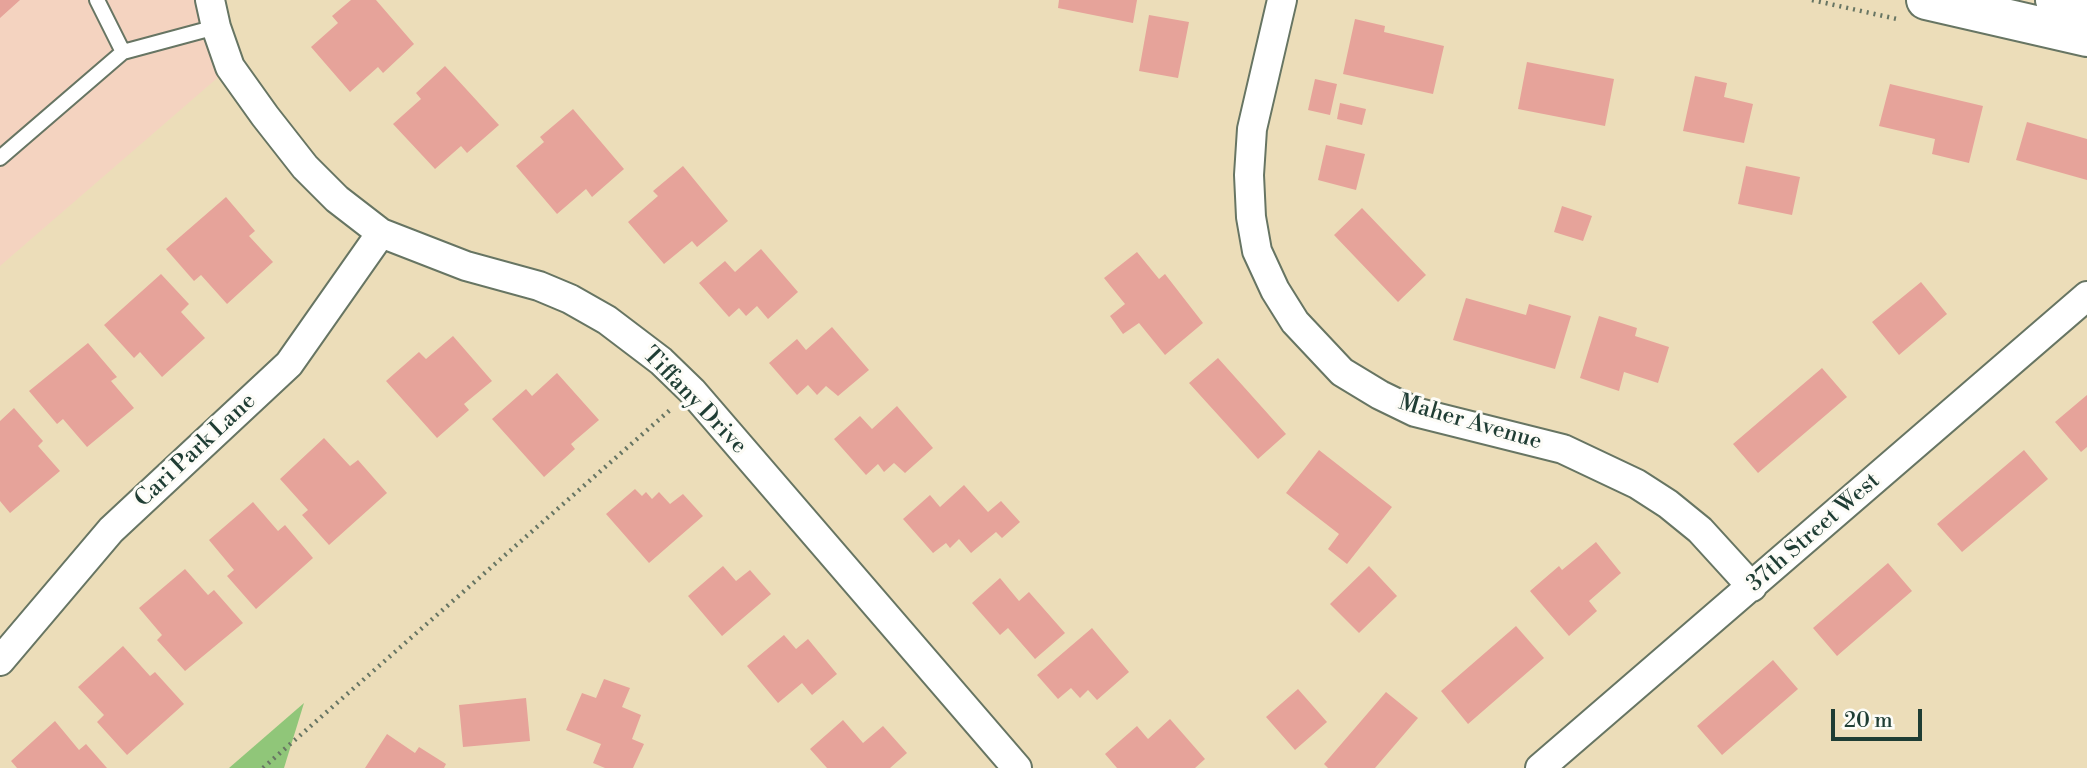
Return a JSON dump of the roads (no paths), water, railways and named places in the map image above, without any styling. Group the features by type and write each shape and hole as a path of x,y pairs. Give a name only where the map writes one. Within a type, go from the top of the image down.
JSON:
{"main road":[{"path":"1926,0 2087,37"},
{"path":"2054,0 2087,7"}],"street":[{"name":"Maher Avenue","path":"1282,0 1252,129 1249,175 1251,217 1257,251 1275,290 1295,322 1342,372 1415,412 1563,449 1637,484 1700,530 1752,587"},
{"name":"Tiffany Drive","path":"213,13 230,67 297,157 337,200 381,233 428,253 539,286 570,299 607,320 661,361 692,391 1017,768"},
{"name":"Cari Park Lane","path":"0,661 111,530 289,364 381,233"},
{"name":"37th Street West","path":"1540,768 2087,296"}],"lane":[{"path":"97,0 123,52"},
{"path":"0,158 123,52 213,13"}]}
